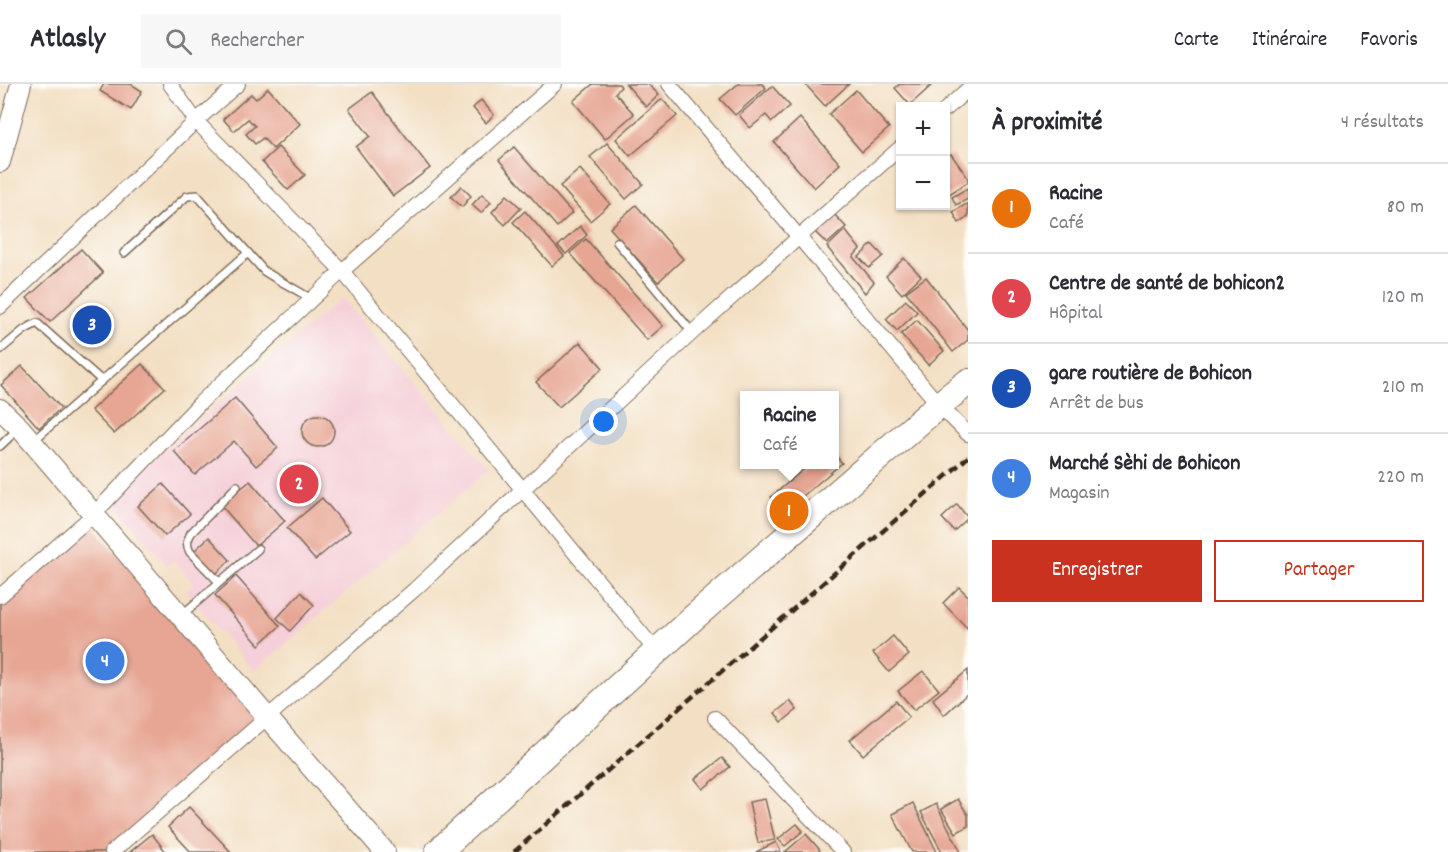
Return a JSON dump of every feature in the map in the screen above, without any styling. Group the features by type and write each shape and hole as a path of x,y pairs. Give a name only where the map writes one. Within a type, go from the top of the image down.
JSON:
{"highway":[{"path":"438,852 656,651 968,382"}],"main road":[{"path":"0,162 21,84"},
{"path":"0,409 26,435 385,852"}],"street":[{"path":"170,84 196,121 342,271 656,651"},
{"path":"0,307 238,84"},
{"path":"0,596 94,514 200,403 311,299 555,84"},
{"path":"669,84 939,405 968,434"},
{"path":"950,105 968,89"},
{"path":"112,852 414,590 693,332 896,152"},
{"path":"715,718 843,852"}],"lane":[{"path":"124,253 188,196 197,195 264,271 311,299"},
{"path":"617,242 693,332"},
{"path":"0,446 26,435 102,381 248,253"},
{"path":"0,350 24,330 37,323 102,381"},
{"path":"219,582 190,552 187,541 191,533 237,486"},
{"path":"181,615 258,549"}],"shaded area":[{"path":"342,298 489,470 254,671 186,592 194,584 174,560 167,565 109,497"}],"building":[{"path":"104,84 131,84 142,91 131,110 100,91"},
{"path":"593,84 619,84 621,87 615,93 634,114 605,139 573,101"},
{"path":"626,84 648,84 659,95 646,107"},
{"path":"738,84 762,84 766,88 735,115 720,99"},
{"path":"805,84 849,84 825,106"},
{"path":"900,84 933,84 913,102 907,102 895,88"},
{"path":"772,86 790,106 772,122 766,115 750,128 739,115"},
{"path":"268,88 300,124 273,149 263,138 255,144 246,134 255,126 248,119 234,131 223,119 251,94 256,99"},
{"path":"856,90 889,128 862,152 829,114"},
{"path":"372,92 430,168 393,196 356,147 370,136 349,109"},
{"path":"662,99 677,116 630,156 616,139"},
{"path":"481,100 494,115 486,123 473,108"},
{"path":"800,118 840,164 814,188 774,142"},
{"path":"607,143 643,184 626,199 590,157"},
{"path":"278,147 305,175 288,190 262,162"},
{"path":"514,147 572,213 557,227 499,160"},
{"path":"950,156 968,178 968,182 950,194"},
{"path":"580,169 610,204 590,221 560,186"},
{"path":"461,186 471,196 462,207 451,197"},
{"path":"968,188 968,199 956,205 952,197"},
{"path":"482,194 491,202 481,213 472,205"},
{"path":"507,195 521,208 505,225 492,212"},
{"path":"968,203 968,217 959,223 953,212"},
{"path":"636,205 683,259 658,282 610,228"},
{"path":"525,211 564,256 552,266 513,222"},
{"path":"834,214 846,227 827,244 815,232"},
{"path":"580,226 587,235 566,254 558,246"},
{"path":"845,230 860,249 853,257 874,282 865,293 827,247"},
{"path":"586,239 663,326 647,340 570,253"},
{"path":"872,244 883,256 869,268 859,257"},
{"path":"81,249 103,273 50,322 27,298"},
{"path":"904,258 921,276 902,294 886,276"},
{"path":"926,277 968,330 968,340 953,352 906,292"},
{"path":"906,300 917,312 897,331 886,319"},
{"path":"917,320 944,351 928,365 901,334"},
{"path":"580,342 603,368 559,407 536,382"},
{"path":"142,364 165,388 114,434 91,410"},
{"path":"22,366 61,408 39,428 1,385"},
{"path":"235,398 278,448 256,466 234,441 195,475 174,451"},
{"path":"318,415 330,419 334,431 330,443 318,447 306,443 302,431 306,419"},
{"path":"804,469 835,469 784,512 771,497"},
{"path":"250,481 285,521 256,546 221,505"},
{"path":"163,484 190,514 165,536 138,506"},
{"path":"322,498 350,531 315,560 287,528"},
{"path":"957,504 968,518 954,531 942,518"},
{"path":"92,524 258,718 104,852 0,852 0,603"},
{"path":"209,537 230,560 215,575 193,552"},
{"path":"236,576 280,626 259,645 215,595"},
{"path":"959,587 968,596 968,629 943,603"},
{"path":"301,592 314,605 290,631 277,618"},
{"path":"893,636 909,655 889,672 873,653"},
{"path":"968,670 968,693 944,715 933,699"},
{"path":"923,671 939,690 914,710 898,691"},
{"path":"790,701 797,710 782,722 775,713"},
{"path":"896,701 909,717 863,755 850,740"},
{"path":"722,758 730,767 703,789 695,779"},
{"path":"765,799 775,840 758,843 749,802"},
{"path":"958,799 968,815 968,826 956,833 941,809"},
{"path":"913,803 937,852 912,852 892,814"},
{"path":"936,804 961,852 942,852 921,812"},
{"path":"189,807 231,852 191,852 168,827"},
{"path":"797,824 803,831 785,846 778,839"},
{"path":"152,834 166,852 130,852"},
{"path":"806,834 820,850 818,852 785,852"},
{"path":"776,842 781,852 756,852"}],"railway":[{"path":"514,852 968,457"}],"place":[{"name":"gare routière de Bohicon","path":"92,325"},
{"name":"Centre de santé de bohicon2","path":"299,484"},
{"name":"Racine","path":"789,511"},
{"name":"Marché Sèhi de Bohicon","path":"105,661"}]}
